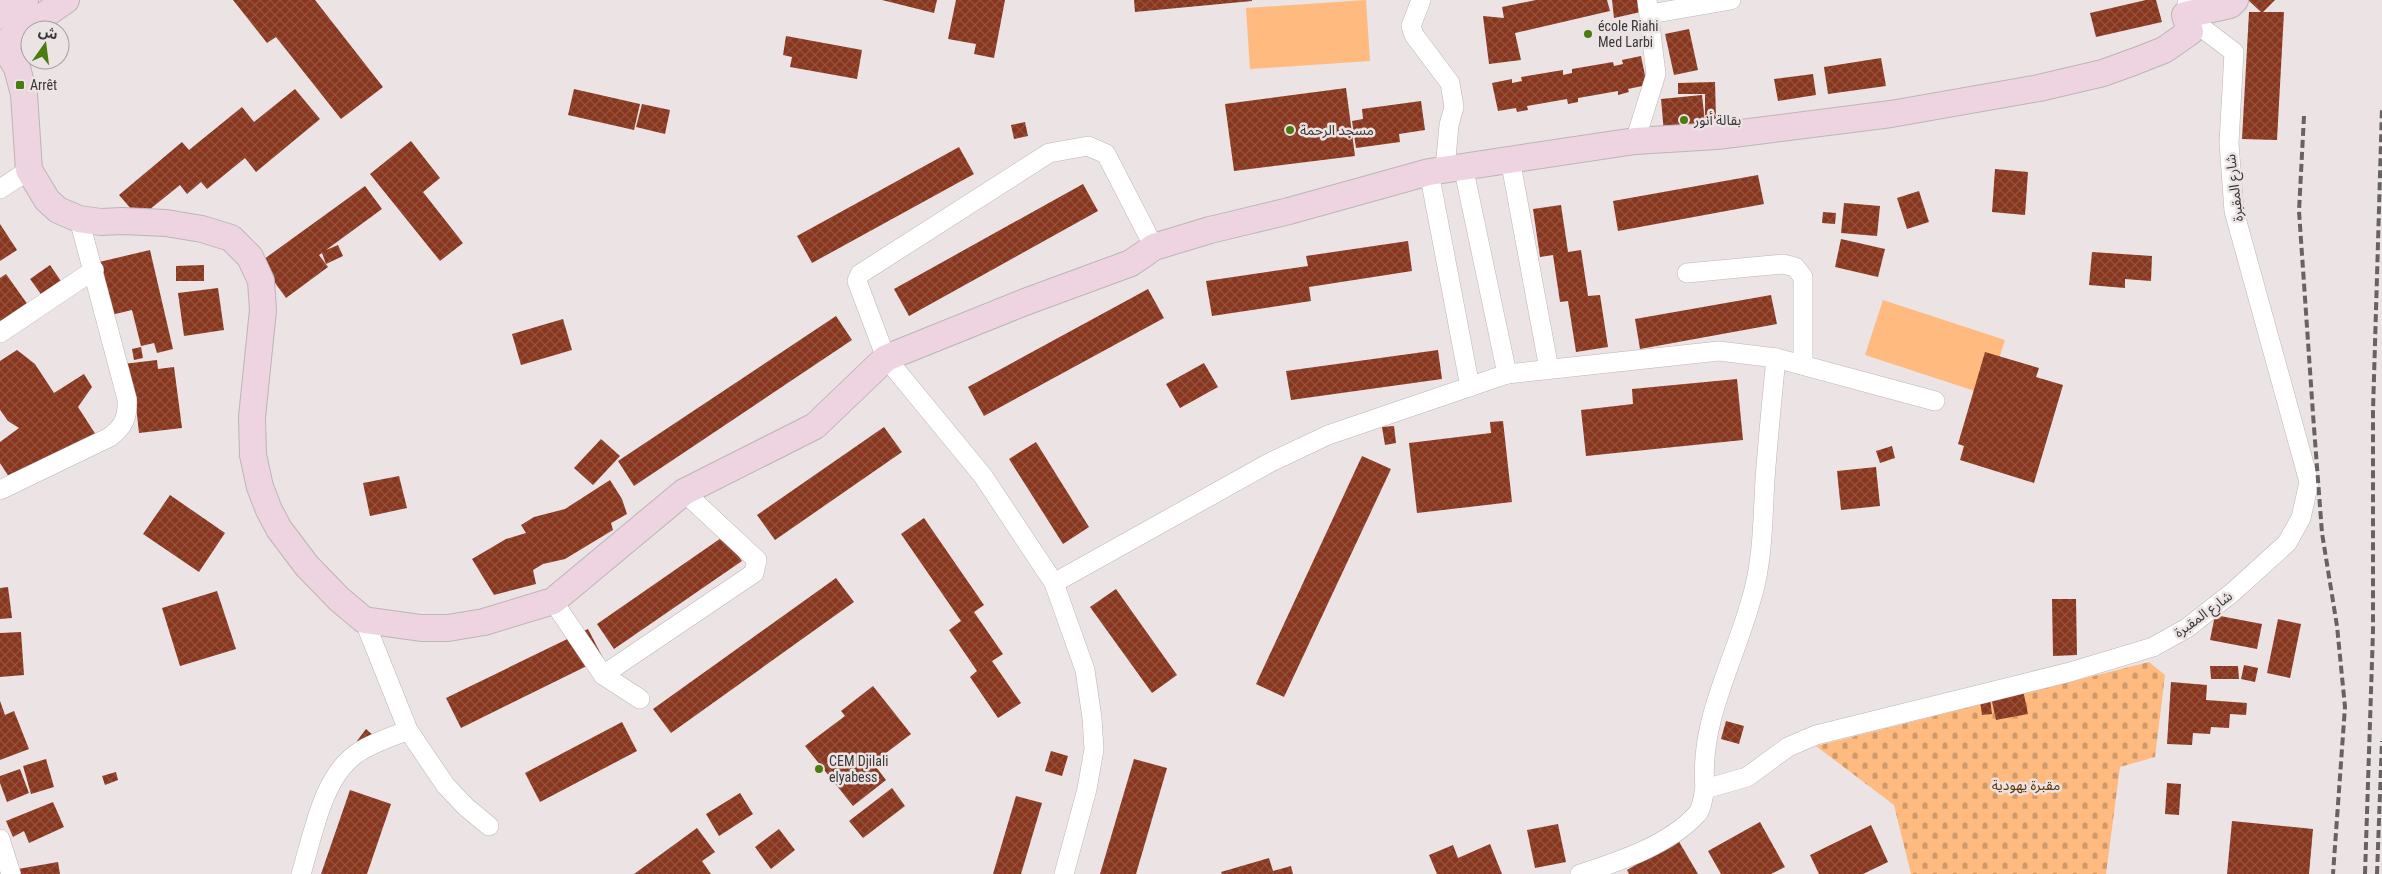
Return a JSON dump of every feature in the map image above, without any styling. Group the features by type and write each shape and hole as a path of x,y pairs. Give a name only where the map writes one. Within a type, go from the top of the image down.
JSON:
{"street":[{"path":"0,16 25,0"},
{"path":"66,0 1,43 17,68 24,94 29,170 46,200 58,210 79,219 102,222 166,223 202,229 231,238 250,257 260,281 263,310 252,417 253,455 260,487 279,529 307,566 338,599 364,620 408,730 446,786 466,807 489,826"},
{"path":"1420,0 1411,26 1414,35 1450,83 1454,107 1449,125 1445,169 1470,387"},
{"path":"1635,141 1656,74 1649,7 1731,0"},
{"path":"364,620 421,628 448,628 484,622 553,601 684,492 815,426 886,358 1025,302 1131,263 1154,247 1210,230 1445,169 1635,141 1717,136 1891,114 2039,88 2103,73 2164,50 2190,32 2187,8 2232,2"},
{"name":"شارع المقبرة","path":"1705,789 1747,777 1788,747 1816,735 2070,672 2153,647 2187,628 2233,592 2287,543 2301,518 2309,482 2234,211 2229,143 2234,52 2187,8"},
{"path":"1064,874 1087,789 1093,742 1085,670 1054,584 983,476 886,358 857,281 860,274 1049,153 1088,146 1106,154 1154,247"},
{"path":"1510,159 1549,369"},
{"path":"1445,169 1507,374"},
{"path":"0,189 29,170"},
{"path":"0,490 110,438 122,427 127,413 127,399 79,219"},
{"path":"1687,273 1783,264 1795,267 1803,277 1803,365"},
{"path":"0,333 94,270"},
{"path":"1054,584 1269,463 1328,434 1507,374 1719,351 1776,358 1935,401"},
{"path":"1580,874 1624,860 1666,838 1698,813 1705,789 1703,772 1705,744 1711,715 1738,644 1756,580 1763,525 1776,358"},
{"path":"603,675 754,573 757,567 757,560 684,492"},
{"path":"553,601 603,675 640,699"},
{"path":"301,874 330,782 342,766 356,753 408,730"},
{"path":"0,839 7,871"}],"green space":[{"path":"1366,0 1370,61 1250,69 1246,8"},
{"path":"1883,300 2005,340 1987,395 1865,355"},
{"name":"مقبرة يهودية","path":"2149,662 2165,675 2155,757 2120,767 2106,874 1911,874 1894,805 1816,746"}],"building":[{"path":"233,0 315,0 383,87 341,119 276,37 267,43"},
{"path":"882,0 937,0 934,13"},
{"path":"956,0 1005,0 994,58 974,54 976,44 948,39"},
{"path":"1134,0 1252,0 1252,1 1135,12"},
{"path":"1536,0 1607,0 1610,11 1515,33 1521,60 1489,64 1483,16 1504,18 1502,7"},
{"path":"1612,0 1644,0 1645,11 1614,18"},
{"path":"2146,0 2156,0 2162,22 2096,37 2090,13"},
{"path":"2248,0 2275,0 2263,12 2284,12 2277,140 2242,139 2249,12 2261,12"},
{"path":"1689,29 1698,70 1674,75 1665,34"},
{"path":"786,36 862,50 857,79 790,67 792,57 783,55"},
{"path":"1641,56 1647,85 1628,89 1629,92 1618,95 1618,91 1578,98 1578,102 1568,104 1567,99 1527,106 1528,110 1517,112 1516,108 1498,111 1492,83 1512,79 1512,83 1522,81 1521,77 1563,70 1563,75 1572,73 1572,69 1613,62 1614,66 1623,64 1622,60"},
{"path":"1881,58 1886,86 1828,94 1824,67"},
{"path":"1813,74 1816,95 1778,101 1774,79"},
{"path":"1715,82 1716,119 1705,119 1705,94 1678,94 1678,83"},
{"name":"مسجد الرحمة","path":"1346,88 1355,156 1234,171 1225,104"},
{"path":"295,89 320,119 256,172 245,158 207,189 201,182 187,194 180,185 139,218 119,195 182,142 189,150 242,107 254,122"},
{"path":"574,89 640,104 634,130 568,115"},
{"name":"بقالة أنور","path":"1702,95 1707,140 1665,145 1661,99"},
{"path":"1421,101 1425,130 1399,134 1400,142 1356,148 1352,121 1363,119 1362,109"},
{"path":"642,104 670,110 665,134 636,127"},
{"path":"1025,122 1028,136 1014,139 1011,125"},
{"path":"411,141 440,178 423,192 463,243 440,261 370,174"},
{"path":"959,147 974,174 812,263 797,236"},
{"path":"1995,169 2028,172 2025,215 1992,212"},
{"path":"1758,175 1764,204 1618,231 1613,201"},
{"path":"1083,184 1098,211 909,316 894,289"},
{"path":"365,186 382,209 326,250 338,245 343,256 326,264 322,253 319,255 328,267 286,298 260,262"},
{"path":"1919,191 1929,222 1907,229 1897,198"},
{"path":"1844,203 1880,206 1877,236 1841,233"},
{"path":"1561,205 1568,252 1581,250 1588,296 1600,295 1608,347 1576,352 1568,301 1560,302 1553,255 1540,257 1533,209"},
{"path":"1823,212 1836,213 1835,224 1822,223"},
{"path":"0,224 17,250 0,261"},
{"path":"1841,239 1885,249 1878,277 1835,267"},
{"path":"1408,241 1412,271 1309,287 1311,301 1212,316 1206,281 1308,266 1306,256"},
{"path":"150,250 173,349 157,353 154,343 141,346 132,310 107,316 95,263"},
{"path":"2092,252 2152,256 2151,281 2125,279 2125,288 2089,285"},
{"path":"50,265 67,290 48,304 30,279"},
{"path":"204,265 204,281 176,281 176,266"},
{"path":"6,274 33,312 0,335 0,278"},
{"path":"218,288 224,330 184,336 178,293"},
{"path":"1148,289 1164,318 984,416 968,387"},
{"path":"1771,295 1777,324 1640,349 1635,319"},
{"path":"836,316 852,340 634,486 618,461"},
{"path":"563,319 572,350 521,365 512,334"},
{"path":"141,347 143,358 134,360 132,349"},
{"path":"17,350 35,364 54,393 84,374 92,387 78,407 96,435 11,480 0,463 0,442 19,428 8,421 0,410 0,361"},
{"path":"1438,350 1442,379 1291,400 1286,371"},
{"path":"1985,352 2039,368 2036,377 2063,385 2034,483 1960,460 1964,446 1958,444"},
{"path":"157,360 158,369 174,367 182,428 139,433 136,406 115,365"},
{"path":"1204,363 1218,387 1180,408 1166,384"},
{"path":"1737,379 1743,440 1586,456 1581,410 1633,404 1632,389"},
{"path":"1503,421 1512,502 1417,513 1409,443 1491,433 1490,422"},
{"path":"1394,426 1396,443 1385,445 1382,427"},
{"path":"884,427 902,452 775,540 757,515"},
{"path":"601,439 620,456 593,485 574,468"},
{"path":"1036,442 1089,527 1063,544 1009,459"},
{"path":"1892,446 1895,458 1880,463 1876,451"},
{"path":"1362,456 1391,469 1284,697 1256,684"},
{"path":"1876,467 1880,506 1841,510 1837,471"},
{"path":"399,476 407,508 370,516 363,483"},
{"path":"610,480 622,499 627,514 611,523 613,530 565,559 543,564 533,570 536,584 494,595 472,559 506,539 526,533 521,525 534,517 565,509"},
{"path":"170,495 225,533 199,572 143,534"},
{"path":"924,518 984,605 974,612 1003,654 992,661 1021,703 998,718 970,677 977,671 949,630 961,621 901,534"},
{"path":"724,536 742,561 614,649 597,624"},
{"path":"836,578 854,602 671,733 653,709"},
{"path":"8,587 12,618 0,619 0,588"},
{"path":"1116,589 1177,675 1152,693 1090,607"},
{"path":"217,591 236,649 180,666 162,608"},
{"path":"2052,599 2076,599 2077,655 2053,656"},
{"path":"2215,615 2262,624 2257,649 2210,640"},
{"path":"2278,619 2301,624 2290,678 2267,673"},
{"path":"588,629 603,658 461,728 446,698"},
{"path":"21,632 24,675 0,677 0,633"},
{"path":"2244,665 2258,668 2255,682 2241,679"},
{"path":"2210,666 2238,666 2239,679 2211,679"},
{"path":"2171,682 2207,685 2206,700 2247,703 2246,715 2230,714 2229,728 2211,727 2210,734 2193,733 2192,745 2167,744"},
{"path":"873,686 911,734 873,763 886,780 853,806 805,746 845,716 841,711"},
{"path":"2023,690 2028,714 1996,720 1991,697"},
{"path":"1990,699 1992,714 1982,715 1980,701"},
{"path":"0,701 5,715 14,711 29,749 0,760"},
{"path":"1726,721 1744,726 1739,744 1721,739"},
{"path":"622,722 637,751 540,802 525,773"},
{"path":"366,729 375,737 367,748 357,741"},
{"path":"1051,751 1068,756 1062,776 1045,771"},
{"path":"46,759 54,787 31,794 23,766"},
{"path":"1134,759 1167,768 1136,874 1100,874"},
{"path":"20,769 29,793 7,802 0,783 0,776"},
{"path":"116,772 118,780 105,785 102,776"},
{"path":"2167,783 2181,784 2179,815 2165,814"},
{"path":"892,788 905,806 863,838 849,821"},
{"path":"350,790 391,804 367,874 321,874"},
{"path":"740,793 753,814 719,836 706,814"},
{"path":"1016,796 1042,803 1021,874 993,874"},
{"path":"53,802 64,827 29,843 24,831 13,837 6,821"},
{"path":"2232,821 2313,829 2309,874 2227,874"},
{"path":"1760,822 1785,867 1771,874 1721,874 1708,851"},
{"path":"1558,824 1566,862 1535,868 1527,830"},
{"path":"1871,825 1888,862 1863,874 1819,874 1810,855"},
{"path":"697,828 715,852 702,861 711,874 634,874"},
{"path":"779,829 795,850 771,869 755,847"},
{"path":"1678,840 1698,874 1629,874 1627,870"},
{"path":"1490,844 1502,874 1437,874 1429,855 1453,845 1458,858"},
{"path":"1269,858 1273,871 1291,866 1293,874 1222,874 1221,872"},
{"path":"58,862 60,874 19,874 18,869"}],"railway":[{"path":"2365,874 2373,631 2373,411 2382,108"},
{"path":"2304,116 2299,211 2313,414 2322,533 2337,626 2345,707 2333,874"},
{"path":"2377,874 2382,741"}],"place":[{"name":"école Riahi Med Larbi","path":"1588,34"},
{"name":"Arrêt","path":"20,85"},
{"name":"بقالة أنور","path":"1684,120"},
{"name":"مسجد الرحمة","path":"1290,130"},
{"name":"CEM Djilali elyabess","path":"819,769"}]}
